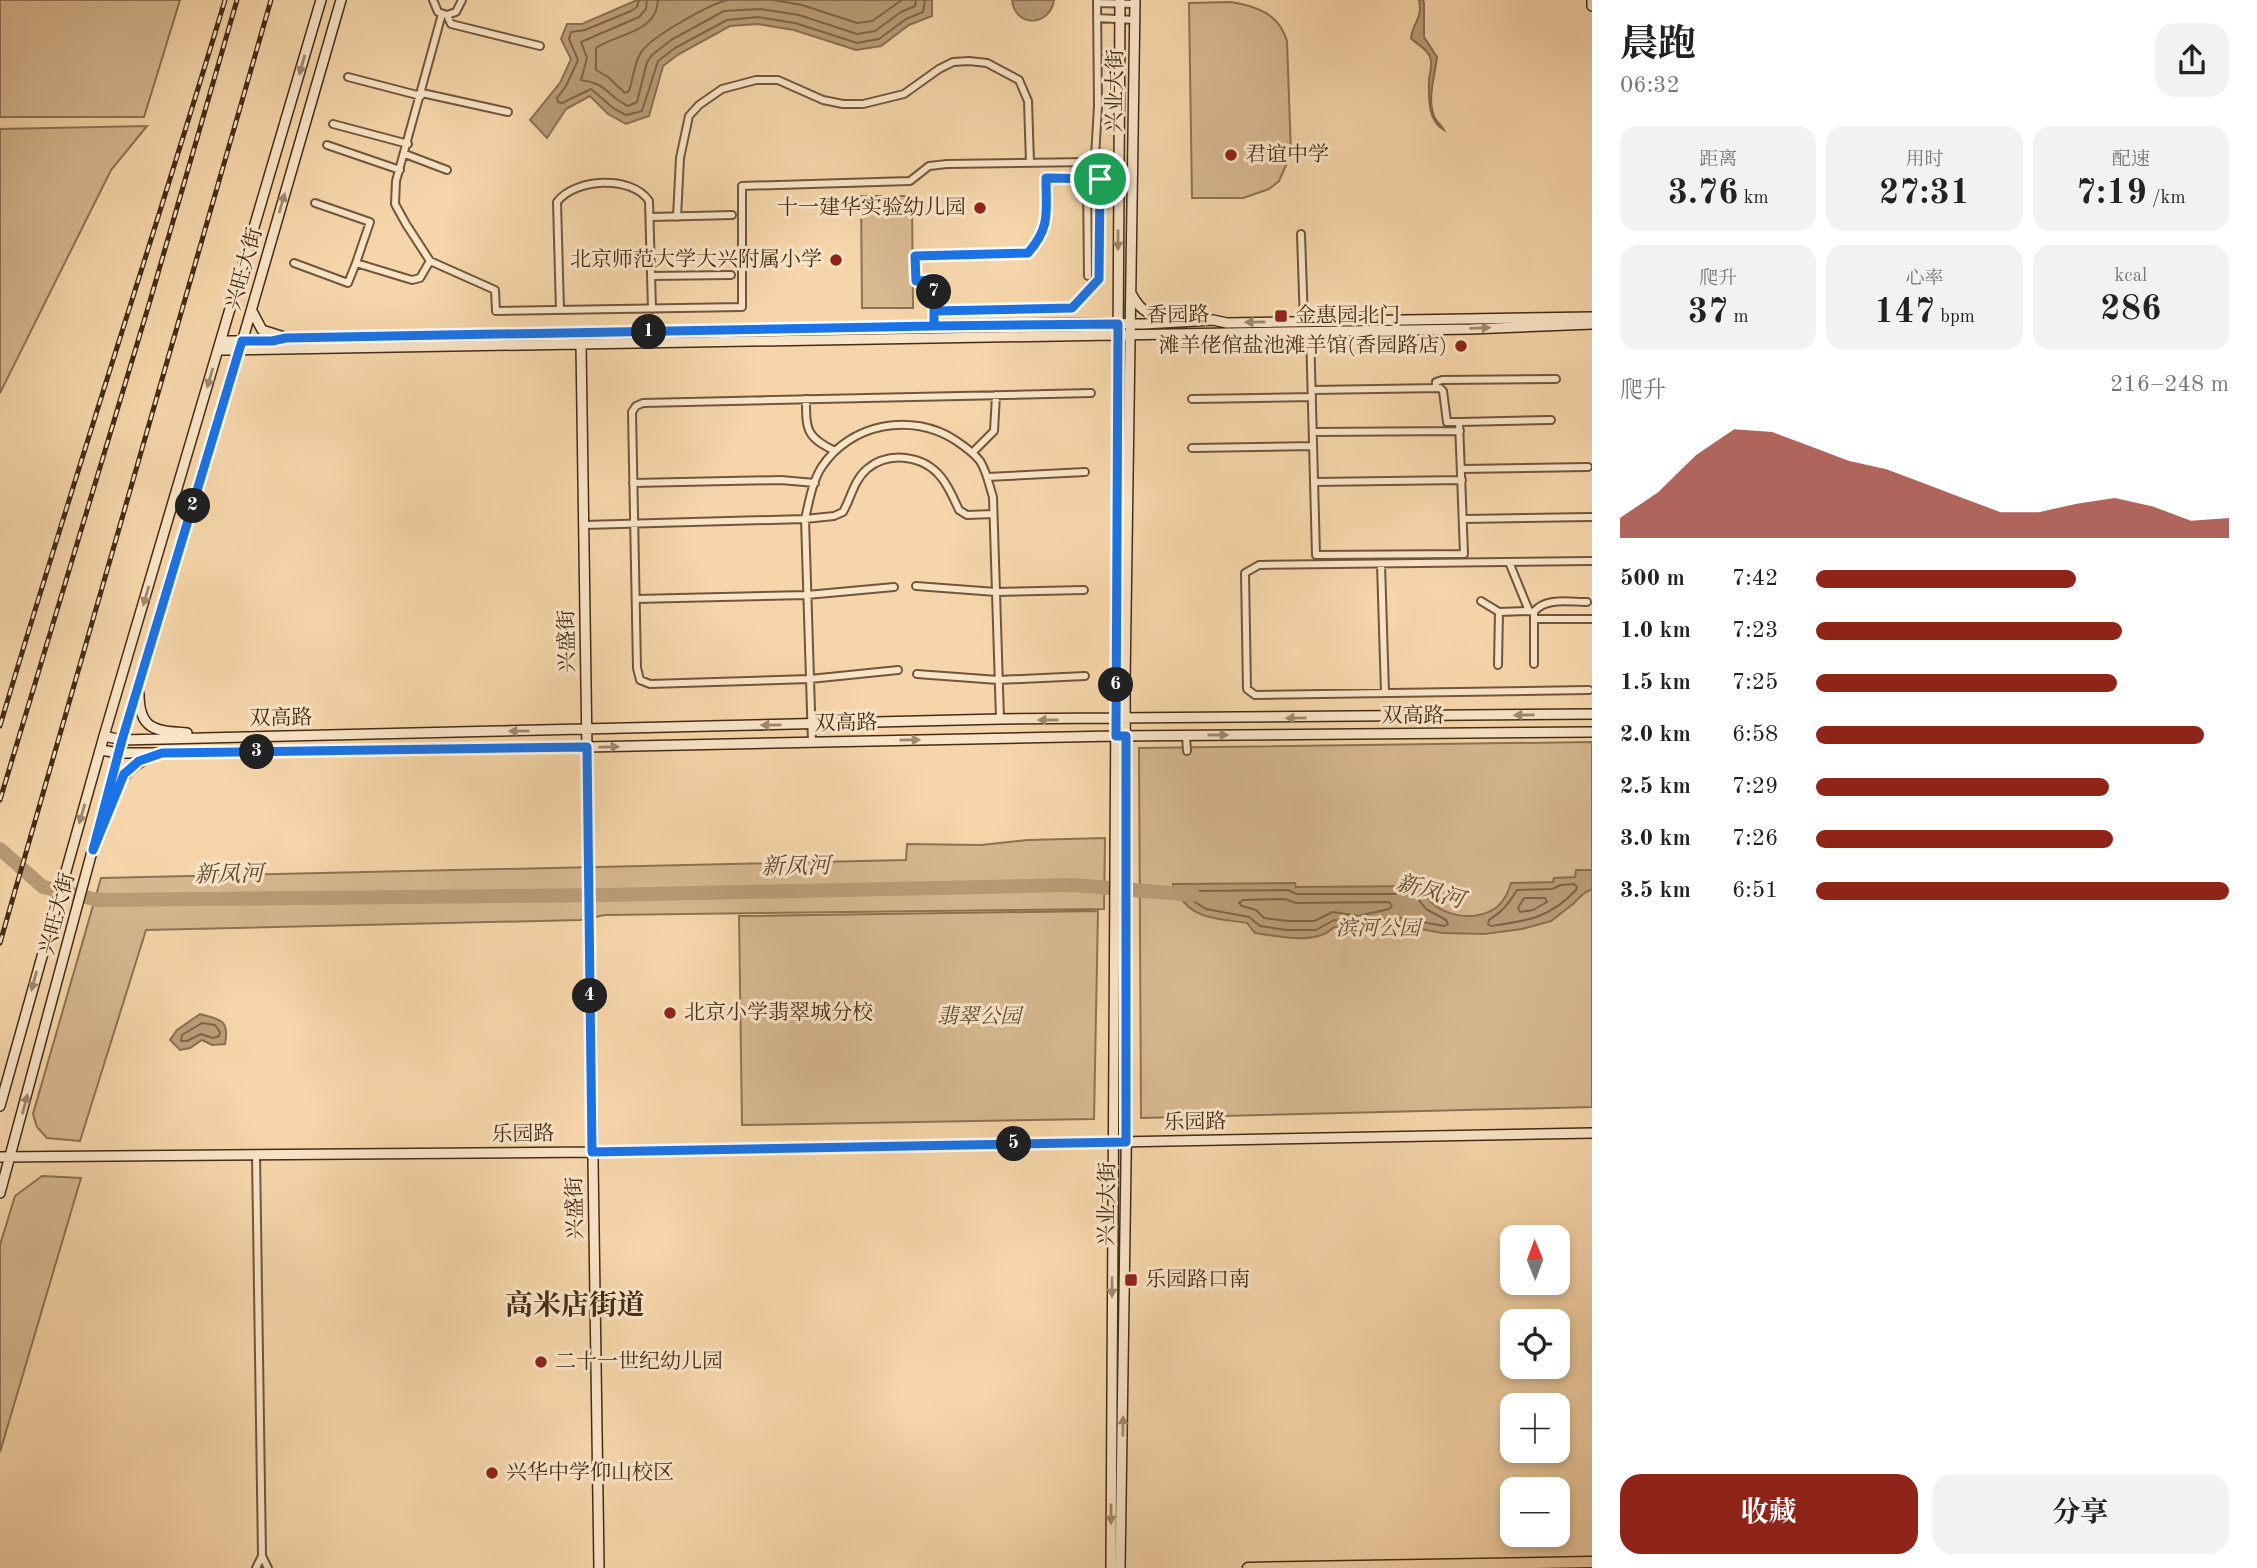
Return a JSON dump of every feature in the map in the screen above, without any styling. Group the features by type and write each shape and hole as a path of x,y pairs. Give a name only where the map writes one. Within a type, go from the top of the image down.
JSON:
{"main road":[{"path":"1248,1568 1592,1562"}],"street":[{"name":"兴旺大街","path":"0,1106 104,736 321,0"},
{"name":"兴旺大街","path":"0,1194 122,740 341,0"},
{"path":"433,0 435,8 445,14 452,24 540,46"},
{"path":"445,14 456,12 462,0"},
{"path":"1592,0 1592,6"},
{"path":"445,14 396,181 395,204 430,261 495,290 496,311 652,309 743,307 742,186 910,181 929,166 938,165 1091,162 1095,157 1098,106 1097,1 1135,2"},
{"name":"兴业大街","path":"1120,2 1118,335 1121,900 1126,1142 1121,1568"},
{"name":"兴业大街","path":"1121,720 1132,293 1135,2"},
{"path":"1097,18 1135,20"},
{"path":"677,216 680,158 690,116 699,105 722,89 756,80 778,80 823,100 863,104 904,94 953,62 988,63 1019,80 1028,100 1030,163"},
{"path":"348,77 508,112"},
{"path":"333,124 408,144"},
{"path":"327,145 400,170"},
{"path":"405,154 447,170"},
{"path":"934,311 1072,308 1099,279 1100,179 1046,178 1046,224 1039,241 1028,253 915,256 916,281 934,280 934,311 934,326"},
{"path":"1087,178 1088,276"},
{"path":"559,310 557,202 562,195 573,189 611,183 644,193 649,201 652,309"},
{"path":"295,263 348,283 370,222 315,202"},
{"path":"650,217 732,215"},
{"path":"1301,234 1312,394 1316,555 1465,554 1459,422"},
{"path":"356,263 412,280 420,278 430,261"},
{"path":"651,276 731,275"},
{"path":"1132,293 1136,303 1148,314 1185,320"},
{"path":"251,310 262,330 286,338"},
{"name":"香园路","path":"220,346 582,344 1118,335 1131,329 1180,323 1185,320 1306,328 1592,317"},
{"name":"香园路","path":"241,345 286,338 934,326 1118,324 1131,329 1592,324"},
{"name":"兴盛街","path":"582,344 599,1568"},
{"path":"1436,388 1437,382 1442,380 1556,379"},
{"path":"1192,399 1436,388 1443,391 1447,422 1551,420"},
{"path":"898,670 810,680 650,684 640,680 637,668 632,412 636,406 643,402 1091,393"},
{"path":"972,453 994,431 996,395"},
{"path":"806,399 808,432 816,442 835,451"},
{"path":"812,743 805,519 821,468 835,451 856,436 876,428 900,424 938,430 972,453 979,460 987,477 993,497 1000,719"},
{"path":"1313,432 1460,431"},
{"path":"1192,448 1313,446"},
{"path":"584,526 835,516 843,512 852,489 866,470 884,460 904,457 925,464 940,475 959,510 967,514 993,514"},
{"path":"1461,468 1588,467"},
{"path":"987,477 1085,472"},
{"path":"634,483 781,480 815,483"},
{"path":"1314,482 1462,480"},
{"path":"1463,519 1591,517"},
{"path":"1590,690 1255,695 1247,690 1245,573 1259,565 1592,561"},
{"path":"1508,562 1532,614 1534,664"},
{"path":"1381,564 1385,693"},
{"path":"916,586 996,592 1084,590"},
{"path":"636,599 807,595 894,587"},
{"path":"1481,601 1499,612 1591,619"},
{"path":"1532,614 1538,606 1548,603 1587,602"},
{"path":"1499,612 1499,665"},
{"path":"917,674 998,680 1085,676"},
{"path":"139,685 141,713 147,724 154,729 220,738"},
{"path":"117,693 124,701 135,697"},
{"name":"双高路","path":"104,736 122,740 1000,719 1592,714"},
{"name":"双高路","path":"101,750 119,754 1121,736 1592,732"},
{"path":"1186,736 1187,751"},
{"path":"93,850 124,774 139,761 162,753"},
{"path":"94,774 106,770 111,779"},
{"name":"兴业大街","path":"1111,1568 1113,1142 1121,900"},
{"name":"乐园路","path":"0,1157 592,1152 1592,1133"},
{"path":"256,1155 262,1556 268,1568"},
{"path":"256,1568 262,1556"}],"green space":[{"path":"0,0 180,0 144,117 0,117"},
{"path":"1231,2 1266,13 1279,24 1287,41 1291,154 1279,181 1269,189 1243,198 1192,198 1189,3"},
{"path":"147,126 111,170 0,393 0,129"},
{"path":"861,196 912,196 913,308 862,308"},
{"name":"滨河公园","path":"1592,742 1592,1107 1141,1118 1139,748"},
{"path":"1105,838 1104,909 605,915 580,920 146,930 80,1141 47,1138 37,1127 33,1114 101,878 906,860 907,844 981,845 1028,840"},
{"name":"翡翠公园","path":"1098,911 1094,1119 742,1125 739,916"},
{"path":"42,1176 81,1178 0,1452 0,1245 15,1196"}],"water":[{"path":"637,0 932,0 932,16 909,25 881,46 856,50 794,30 758,24 730,26 679,54 663,66 649,116 626,124 608,114 590,96 566,109 547,138 530,120 560,83 571,59 561,39 567,24 582,24"},
{"path":"1012,0 1054,0 1046,15 1033,21 1019,16"},
{"path":"1419,0 1424,3 1424,37 1437,57 1431,94 1432,109 1444,130 1434,120 1430,108 1430,57 1427,51 1411,38 1420,12"},
{"path":"1576,870 1592,870 1592,889 1551,921 1522,929 1484,934 1442,933 1395,924 1357,933 1334,927 1317,936 1285,937 1255,933 1247,923 1200,914 1185,904 1180,896 1173,896 1173,884 1421,886 1433,904 1453,914 1465,916 1487,912 1497,907 1511,883 1553,882 1554,878 1575,877"},
{"path":"200,1014 222,1021 226,1029 225,1044 212,1045 202,1040 190,1048 180,1050 170,1040 177,1030"}],"waterway":[{"name":"新凤河","path":"0,849 43,887 98,900 606,895 1073,885 1193,895"}],"railway":[{"path":"0,726 225,0"},
{"path":"0,800 237,0"},
{"path":"0,943 271,0"}],"place":[{"name":"君谊中学","path":"1231,155"},
{"name":"十一建华实验幼儿园","path":"980,208"},
{"name":"北京师范大学大兴附属小学","path":"836,260"},
{"name":"金惠园北门","path":"1281,316"},
{"name":"滩羊佬倌盐池滩羊馆(香园路店)","path":"1461,346"},
{"name":"北京小学翡翠城分校","path":"670,1013"},
{"name":"乐园路口南","path":"1131,1280"},
{"name":"二十一世纪幼儿园","path":"541,1362"},
{"name":"兴华中学仰山校区","path":"492,1473"}],"district":[{"name":"高米店街道","path":"575,1307"}],"route":[{"path":"1100,179 1046,178 1046,224 1039,241 1028,253 915,256 916,281 934,280 934,326 1118,324 1116,736 1126,736 1126,1142 592,1152 587,747 162,753 139,761 124,774 93,850 122,740 242,341 934,326 934,311 1072,308 1099,279 1100,179"}]}
